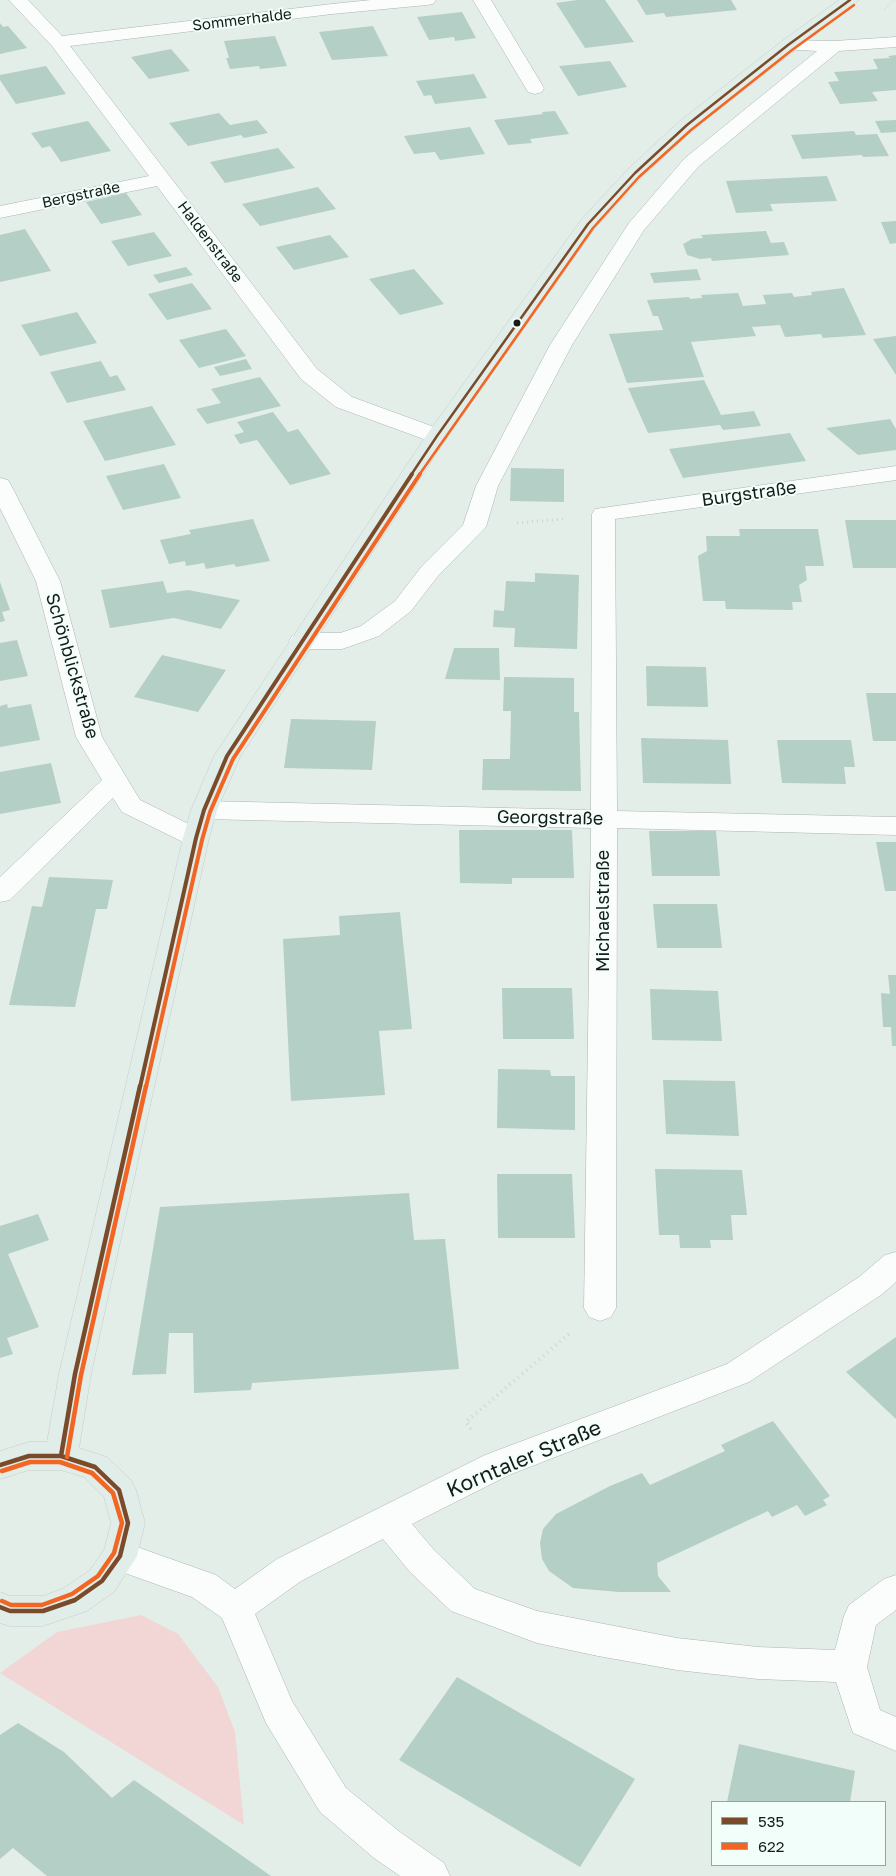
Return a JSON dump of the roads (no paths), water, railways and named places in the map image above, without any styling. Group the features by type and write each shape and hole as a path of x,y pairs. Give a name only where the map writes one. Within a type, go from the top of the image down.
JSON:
{"main road":[{"path":"61,1456 74,1374 196,838 204,810 227,756 437,436 588,224 634,173 687,125 788,45 850,0"},
{"path":"0,1465 29,1456 61,1456 95,1467 118,1490 128,1522 120,1556 102,1581 75,1600 43,1611 10,1611 0,1607"}],"street":[{"name":"Haldenstraße","path":"18,0 58,42 309,374 344,402 437,436"},
{"name":"Sommerhalde","path":"58,42 327,5 427,0"},
{"path":"482,0 535,88"},
{"path":"788,45 834,46 896,42"},
{"path":"301,641 342,641 370,631 403,606 430,571 474,527 487,486 561,345 636,227 692,162 834,46"},
{"name":"Bergstraße","path":"0,212 162,179"},
{"name":"Burgstraße","path":"603,514 896,473"},
{"name":"Schönblickstraße","path":"0,485 48,581 90,738 131,806 196,838"},
{"name":"Michaelstraße","path":"600,1308 604,820 603,514"},
{"path":"0,893 116,781"},
{"name":"Georgstraße","path":"204,810 896,826"},
{"name":"Korntaler Straße","path":"236,1608 289,1570 497,1465 738,1373 870,1286 896,1264"},
{"path":"389,1521 422,1561 463,1600 536,1627 676,1654 758,1664 849,1666"},
{"path":"120,1556 204,1586 236,1608 280,1710 333,1800 387,1846 430,1876"},
{"path":"896,1590 861,1616 849,1666 866,1721 896,1734"}]}
